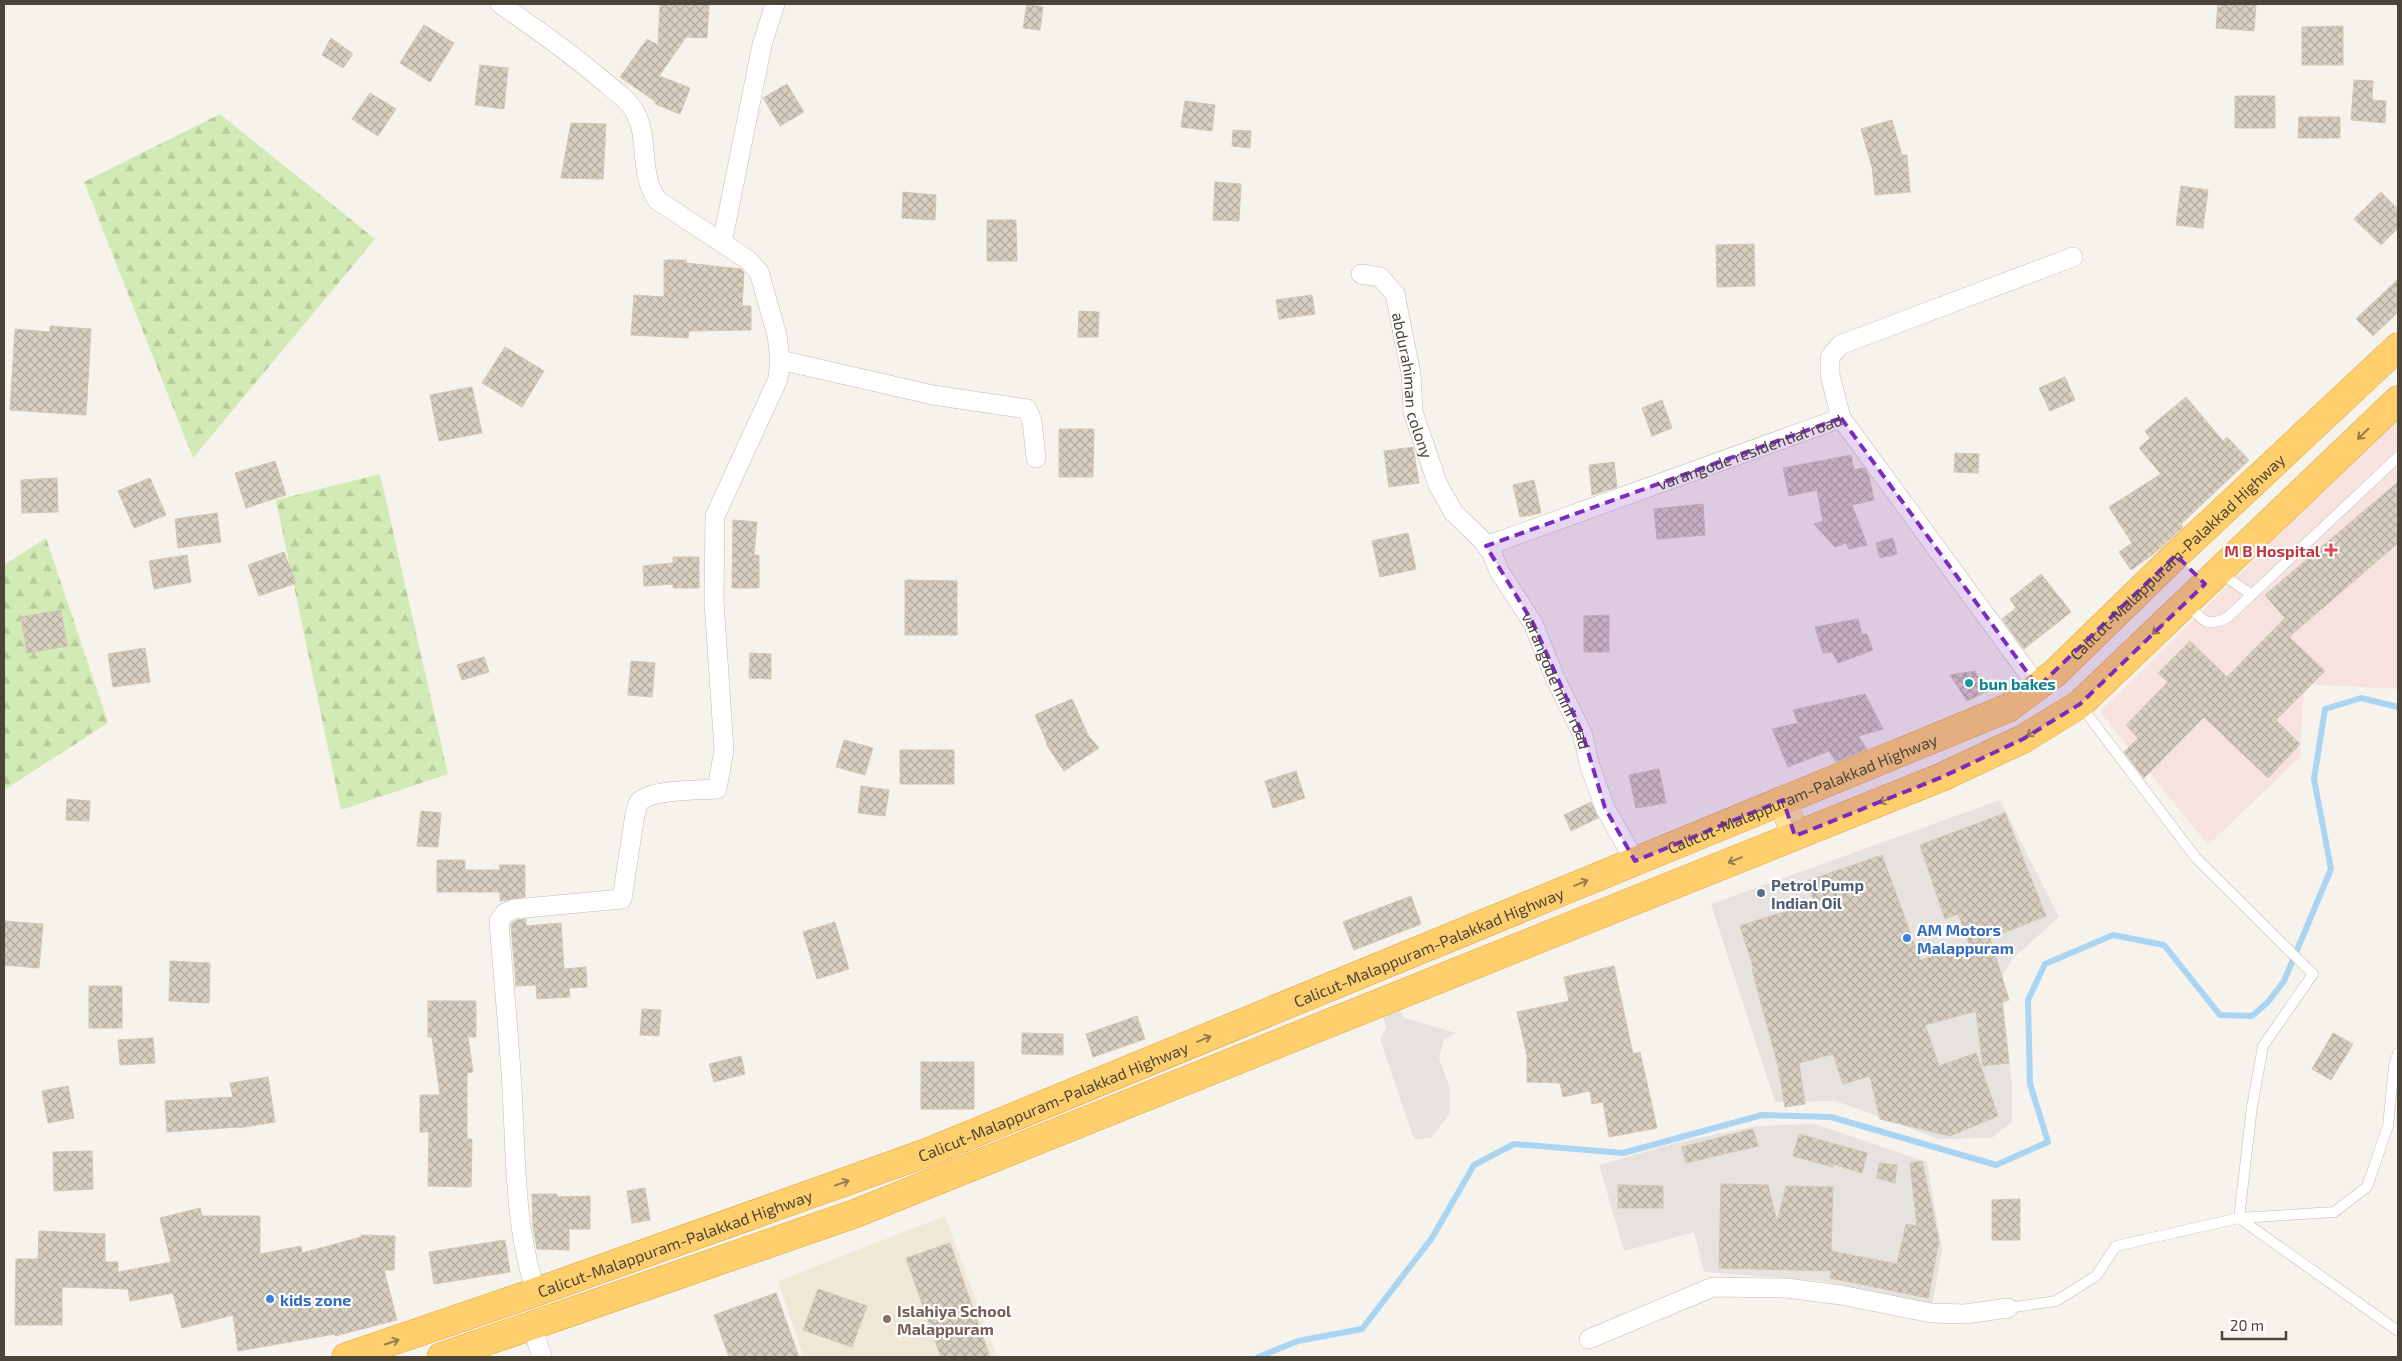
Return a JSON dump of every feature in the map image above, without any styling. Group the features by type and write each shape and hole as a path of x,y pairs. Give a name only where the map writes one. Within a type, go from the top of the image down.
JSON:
{"highway":[{"name":"Calicut-Malappuram-Palakkad Highway","path":"346,1357 536,1292 926,1153 2008,708 2055,673 2176,555 2398,347"},
{"name":"Calicut-Malappuram-Palakkad Highway","path":"441,1357 854,1214 1942,777 2023,739 2080,704 2398,400"},
{"path":"2176,555 2212,578"}],"main road":[{"path":"1783,800 1795,836"}],"street":[{"path":"500,4 554,40 621,96 634,110 642,128 649,187 657,200 748,260 759,272 777,336 780,360 778,379 715,516 714,601 724,750 717,790 678,791 650,796 639,802 635,814 622,899 514,909 505,913 499,921 512,1086 518,1207 527,1265 536,1292"},
{"path":"722,243 762,44 775,4"},
{"path":"1841,418 1830,375 1830,357 1840,345 2073,257"},
{"name":"abdurahiman colony","path":"1361,274 1380,277 1396,294 1411,374 1413,412 1438,485 1454,513"},
{"path":"780,360 933,394 1027,410 1032,421 1036,458"},
{"name":"varangode residential road","path":"1486,546 1841,418 2038,687"},
{"name":"varangode mini road","path":"1454,513 1486,546 1499,571 1532,622 1555,678 1583,735 1589,763 1604,808 1635,860"},
{"path":"1589,1339 1713,1287 1786,1288 1841,1295 1882,1305 1930,1313 1965,1314 2008,1308"},
{"path":"532,1326 542,1357"}],"lane":[{"path":"2186,603 2206,622 2216,623 2228,617 2398,457"},
{"path":"2212,578 2252,595"},
{"path":"2080,704 2196,858 2313,974 2263,1046 2252,1107 2239,1218"},
{"path":"2008,1308 2056,1301 2096,1276 2116,1246 2239,1218 2334,1212 2367,1187 2388,1126 2394,1066 2398,1054"},
{"path":"2239,1218 2398,1331"}],"highlighted area":[{"path":"1841,418 2038,687 2176,555 2205,584 2080,704 2023,739 1942,777 1795,836 1783,800 1635,861 1605,808 1583,735 1533,623 1486,546"}],"shaded area":[{"name":"M B Hospital","path":"2398,417 2398,689 2304,684 2300,757 2208,845 2100,712"},
{"path":"2000,800 2059,917 2013,958 2001,978 2012,1085 2012,1122 1992,1138 1939,1139 1836,1101 1775,1102 1711,904"},
{"path":"1397,1005 1404,1018 1456,1033 1444,1039 1439,1058 1450,1089 1450,1113 1431,1138 1414,1139 1380,1039 1386,1028 1381,1008"},
{"path":"1815,1124 1927,1162 1942,1250 1932,1305 1822,1281 1704,1272 1694,1232 1624,1251 1599,1165 1680,1142 1756,1126"},
{"name":"Islahiya School Malappuram","path":"945,1216 997,1357 804,1357 778,1281"}],"green space":[{"path":"220,114 375,239 193,458 84,182"},
{"path":"380,474 448,774 341,810 276,500"},
{"path":"46,538 108,723 4,790 4,565"}],"building":[{"path":"660,4 709,4 707,38 686,37 659,76 690,88 680,114 655,104 656,102 620,77 647,39 658,45"},
{"path":"1027,4 1043,7 1040,30 1023,28"},
{"path":"2218,4 2256,4 2254,31 2216,28"},
{"path":"424,25 454,43 430,82 400,63"},
{"path":"2343,26 2343,65 2302,65 2302,27"},
{"path":"331,38 353,54 343,68 322,55"},
{"path":"480,65 508,68 504,109 475,105"},
{"path":"2354,80 2373,81 2372,100 2386,101 2385,123 2351,120"},
{"path":"787,84 804,112 780,126 763,98"},
{"path":"370,93 396,109 378,136 352,119"},
{"path":"2235,96 2275,96 2275,128 2235,128"},
{"path":"1185,101 1215,105 1212,131 1181,127"},
{"path":"2299,117 2340,117 2340,138 2298,138"},
{"path":"1892,120 1902,155 1907,155 1910,192 1875,195 1872,167 1861,129"},
{"path":"571,123 606,124 603,179 561,178"},
{"path":"1233,130 1251,131 1250,148 1232,146"},
{"path":"1215,182 1241,184 1239,221 1213,220"},
{"path":"2181,186 2208,190 2203,228 2176,225"},
{"path":"903,192 936,195 935,220 902,218"},
{"path":"2381,192 2398,209 2398,228 2381,245 2354,219"},
{"path":"987,220 1016,220 1017,261 987,261"},
{"path":"1754,244 1755,286 1717,287 1716,245"},
{"path":"664,260 686,260 686,263 741,269 744,273 742,306 751,306 751,330 689,331 688,338 631,335 634,295 664,297"},
{"path":"2398,279 2398,312 2373,336 2356,319"},
{"path":"1312,295 1315,314 1279,319 1276,300"},
{"path":"1079,311 1099,312 1098,337 1078,337"},
{"path":"50,326 91,329 86,415 10,410 15,329 50,332"},
{"path":"505,347 544,371 522,407 482,383"},
{"path":"2065,377 2075,400 2050,411 2039,388"},
{"path":"472,387 482,433 439,441 430,395"},
{"path":"2186,397 2223,441 2227,437 2249,460 2181,524 2183,527 2156,552 2131,570 2119,552 2132,543 2109,507 2161,474 2139,448 2150,438 2145,431"},
{"path":"1662,400 1672,428 1652,436 1642,408"},
{"path":"1059,429 1094,429 1093,477 1059,477"},
{"path":"1413,447 1419,483 1389,487 1384,451"},
{"path":"1955,453 1979,454 1978,473 1954,472"},
{"path":"1851,455 1854,470 1864,468 1869,476 1874,500 1852,505 1867,545 1849,549 1846,543 1835,547 1814,524 1823,521 1817,490 1789,496 1783,468"},
{"path":"275,461 286,495 246,508 235,473"},
{"path":"1614,462 1617,487 1592,495 1589,465"},
{"path":"57,478 58,512 22,513 21,480"},
{"path":"150,478 166,515 134,528 118,491"},
{"path":"1534,480 1541,513 1520,517 1513,485"},
{"path":"2398,482 2398,543 2289,637 2325,671 2276,720 2300,744 2268,778 2204,717 2144,778 2124,752 2138,738 2126,725 2168,682 2158,673 2190,641 2227,677 2285,618 2265,595"},
{"path":"1703,504 1705,535 1657,539 1654,509"},
{"path":"217,513 221,542 178,548 175,519"},
{"path":"733,520 757,522 754,555 759,555 759,588 732,588"},
{"path":"1408,533 1416,569 1380,577 1372,541"},
{"path":"1893,538 1897,554 1880,558 1876,543"},
{"path":"284,552 296,583 259,596 248,565"},
{"path":"187,555 191,582 154,589 149,561"},
{"path":"673,557 699,557 699,588 673,588 673,584 644,586 643,566 673,563"},
{"path":"2041,574 2071,612 2024,649 2002,619 2016,608 2010,599"},
{"path":"905,580 957,581 957,635 905,635"},
{"path":"61,610 67,646 27,653 21,617"},
{"path":"1609,615 1609,652 1584,652 1584,616"},
{"path":"1858,619 1862,634 1867,634 1873,650 1838,663 1832,652 1823,653 1815,627"},
{"path":"145,648 150,682 113,687 108,654"},
{"path":"750,653 771,654 771,679 749,678"},
{"path":"484,657 489,672 462,680 457,665"},
{"path":"631,661 655,663 652,697 628,695"},
{"name":"bun bakes","path":"1975,671 1987,691 1967,701 1950,675"},
{"path":"1865,694 1883,729 1858,736 1867,749 1836,762 1829,751 1788,767 1772,729 1798,723 1793,710"},
{"path":"1072,699 1088,735 1099,748 1064,771 1046,744 1035,715"},
{"path":"844,740 873,748 865,775 836,767"},
{"path":"900,750 954,750 954,784 900,784"},
{"path":"1659,769 1666,803 1636,808 1629,775"},
{"path":"1296,771 1305,798 1273,808 1265,781"},
{"path":"861,786 889,790 885,816 858,813"},
{"path":"67,799 90,801 89,821 66,820"},
{"path":"1591,802 1598,818 1571,831 1564,815"},
{"path":"421,811 441,813 438,847 417,846"},
{"path":"2005,813 2046,916 1990,938 2009,1000 2002,1002 2009,1063 1983,1066 1976,1011 1925,1025 1939,1066 1976,1053 1998,1116 1950,1136 1880,1119 1870,1076 1843,1084 1833,1054 1799,1063 1805,1104 1785,1107 1778,1066 1752,969 1754,969 1740,926 1814,902 1807,881 1882,855 1920,960 1970,946 1958,914 1945,919 1920,845"},
{"path":"437,860 465,860 465,870 500,870 499,865 525,865 525,897 500,901 500,892 437,892"},
{"path":"1411,896 1421,924 1354,950 1343,922"},
{"path":"526,919 526,926 561,923 564,969 586,967 587,987 569,988 570,997 537,999 536,985 516,986 511,924 517,920"},
{"path":"4,921 43,924 39,968 4,965"},
{"path":"835,922 849,969 817,979 803,932"},
{"path":"170,961 210,963 209,1003 169,1001"},
{"path":"1614,966 1633,1054 1640,1052 1657,1128 1609,1137 1603,1102 1592,1104 1590,1091 1563,1097 1560,1083 1527,1082 1527,1056 1517,1012 1569,1001 1564,977"},
{"path":"89,986 122,986 122,1028 89,1028"},
{"path":"428,1001 476,1001 476,1037 468,1037 473,1072 467,1073 467,1139 472,1139 471,1187 428,1186 429,1132 420,1132 420,1095 440,1095 432,1037 428,1037"},
{"path":"642,1009 661,1010 659,1036 640,1035"},
{"path":"1137,1016 1145,1039 1093,1057 1086,1034"},
{"path":"1022,1033 1063,1034 1063,1055 1022,1054"},
{"path":"2333,1033 2353,1044 2331,1080 2312,1069"},
{"path":"153,1038 155,1063 120,1065 118,1040"},
{"path":"741,1056 745,1074 714,1082 709,1064"},
{"path":"921,1062 974,1062 974,1109 921,1109"},
{"path":"268,1077 275,1122 238,1128 167,1132 165,1101 233,1097 230,1083"},
{"path":"68,1086 74,1118 48,1123 42,1091"},
{"path":"1753,1129 1758,1146 1686,1163 1682,1147"},
{"path":"1799,1134 1867,1153 1862,1173 1833,1164 1833,1167 1793,1156"},
{"path":"92,1151 93,1189 54,1191 53,1152"},
{"path":"1922,1161 1939,1241 1928,1298 1830,1278 1832,1271 1719,1268 1721,1184 1768,1185 1777,1222 1786,1186 1833,1187 1831,1251 1897,1264 1906,1224 1917,1226 1910,1163"},
{"path":"1879,1163 1897,1165 1895,1183 1877,1178"},
{"path":"1618,1185 1663,1186 1663,1208 1618,1208"},
{"path":"645,1188 650,1220 632,1223 627,1191"},
{"path":"532,1194 557,1194 557,1197 590,1196 590,1229 569,1229 569,1250 537,1249 533,1226"},
{"path":"2020,1199 2020,1240 1992,1240 1992,1200"},
{"path":"200,1208 202,1216 260,1216 260,1254 301,1246 302,1253 361,1237 361,1235 395,1236 394,1270 384,1270 397,1320 335,1336 335,1334 238,1351 233,1315 182,1328 173,1293 130,1301 128,1289 62,1287 62,1325 15,1325 16,1259 38,1259 39,1231 105,1234 105,1262 118,1262 118,1272 171,1262 160,1218"},
{"path":"505,1240 510,1272 434,1284 429,1252"},
{"path":"950,1243 990,1357 941,1357 906,1258"},
{"path":"818,1289 867,1306 852,1347 803,1330"},
{"path":"776,1293 799,1357 729,1357 714,1315"}],"waterway":[{"path":"1258,1357 1298,1341 1362,1329 1432,1238 1474,1165 1514,1144 1623,1153 1762,1115 1831,1117 1996,1165 2048,1142 2030,1084 2028,1000 2045,964 2113,935 2164,945 2220,1015 2252,1016 2268,1002 2284,981 2331,869 2314,779 2325,709 2361,698 2398,707"}],"place":[{"name":"M B Hospital","path":"2331,550"},
{"name":"bun bakes","path":"1969,683"},
{"name":"Petrol Pump Indian Oil","path":"1761,893"},
{"name":"AM Motors Malappuram","path":"1907,938"},
{"name":"kids zone","path":"270,1299"},
{"name":"Islahiya School Malappuram","path":"887,1319"}]}
